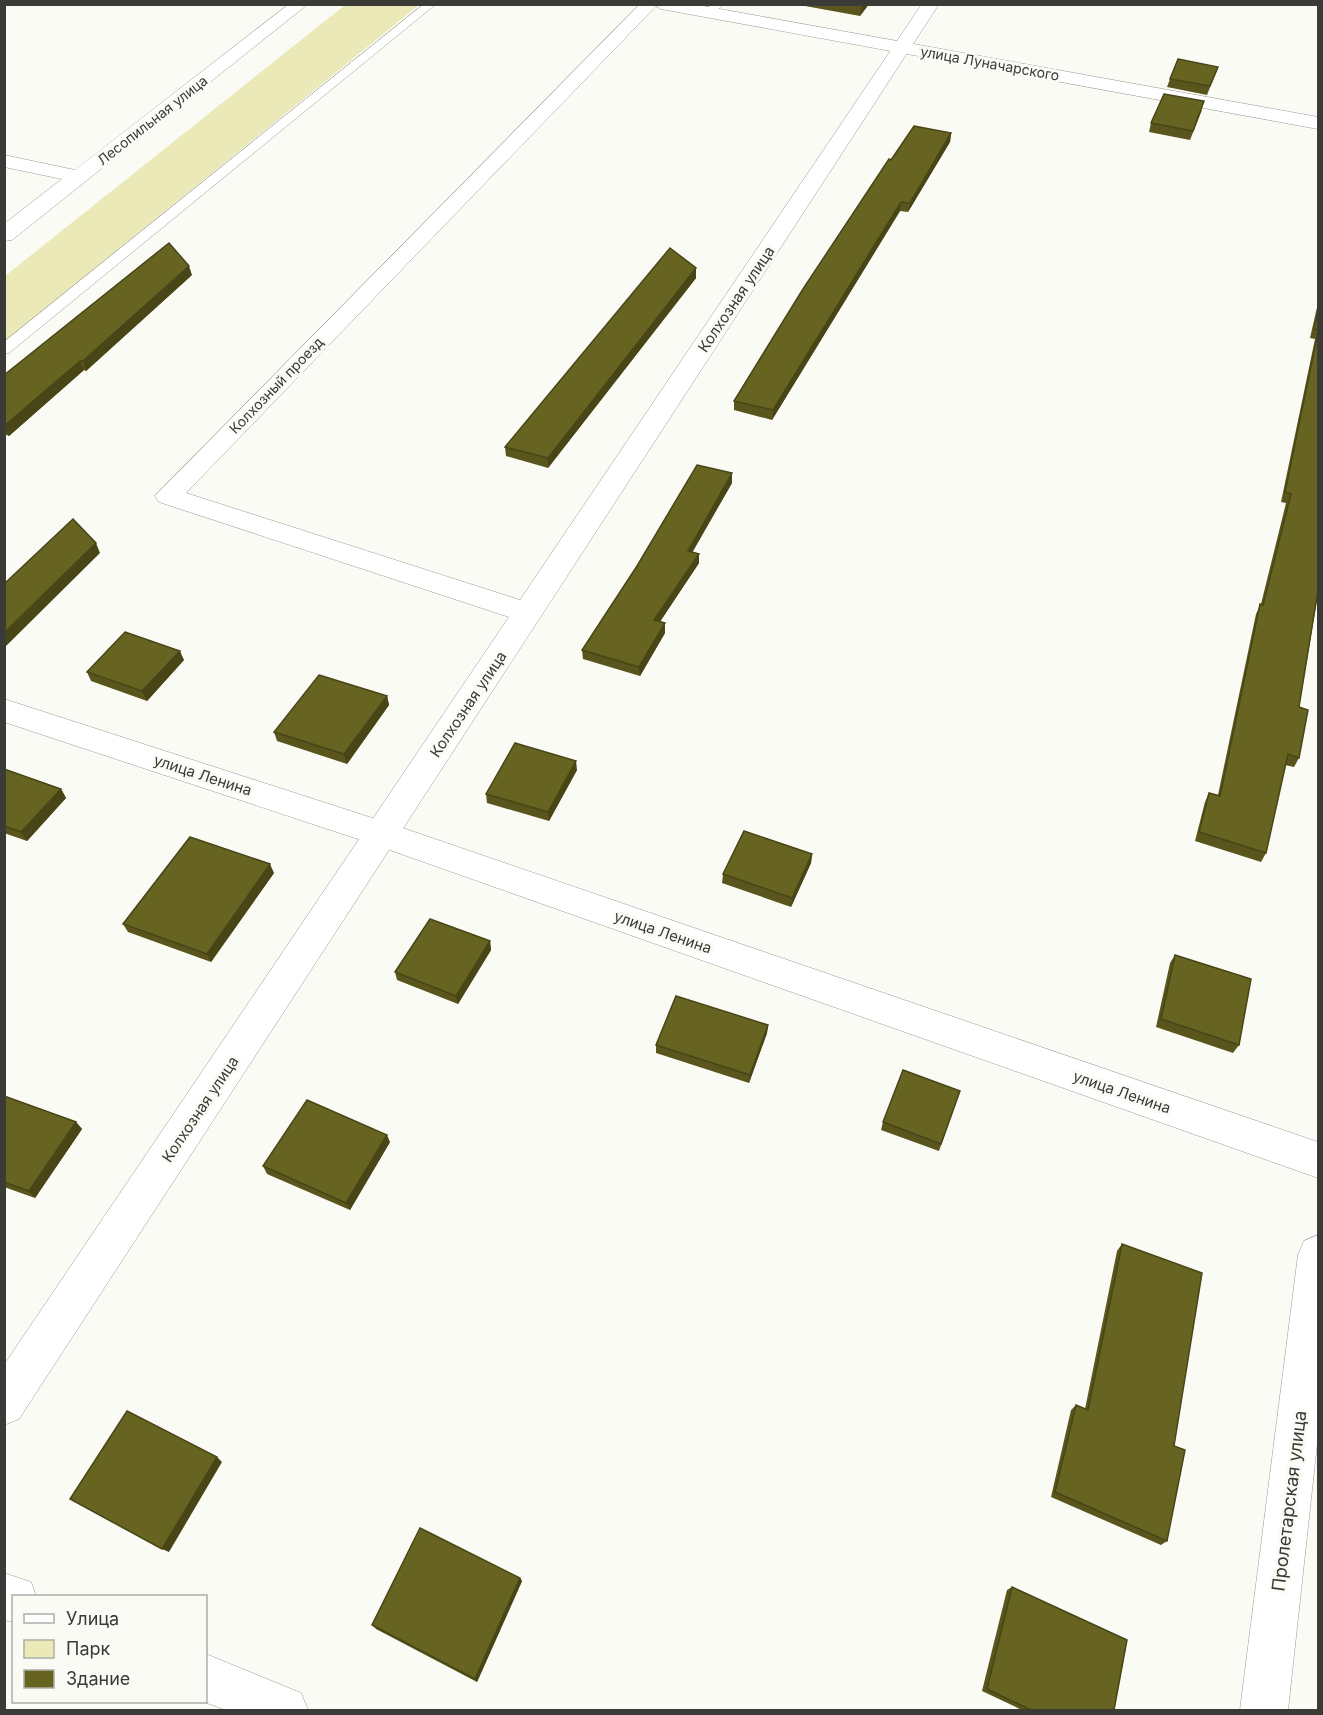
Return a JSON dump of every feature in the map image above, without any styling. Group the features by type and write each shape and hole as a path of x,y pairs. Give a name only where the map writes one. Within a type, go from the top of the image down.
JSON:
{"street":[{"name":"Лесопильная улица","path":"4,235 300,4"},
{"name":"Колхозный проезд","path":"528,613 168,496 650,4"},
{"name":"улица Луначарского","path":"661,4 714,9 903,47 1318,123"},
{"name":"Колхозная улица","path":"4,1404 931,4"},
{"path":"4,161 80,177"},
{"name":"улица Ленина","path":"4,710 382,834 1318,1160"},
{"name":"Пролетарская улица","path":"1264,1710 1318,1255"},
{"path":"207,1678 284,1710"}],"lane":[{"path":"4,350 431,4"}],"green space":[{"path":"345,5 419,5 5,341 5,276"}],"building":[{"path":"1178,59 1218,67 1210,86 1170,79"},
{"path":"1164,94 1204,101 1193,131 1151,123"},
{"path":"914,126 951,133 910,203 901,202 773,410 734,401 803,289 889,159 891,160"},
{"path":"169,243 189,266 83,361 80,361 4,426 4,375"},
{"path":"670,248 696,268 548,458 505,447"},
{"path":"1318,311 1318,330 1314,329"},
{"path":"1318,332 1318,590 1299,707 1308,710 1299,758 1288,754 1266,853 1199,832 1209,793 1220,796 1260,604 1263,605 1291,494 1285,492"},
{"path":"697,465 732,473 688,551 699,554 654,620 665,623 639,667 582,650 637,566"},
{"path":"73,519 96,543 4,633 4,584"},
{"path":"125,632 180,651 142,691 87,672"},
{"path":"319,675 387,696 344,754 274,732"},
{"path":"515,743 576,761 548,812 486,794"},
{"path":"4,769 61,789 21,832 4,826"},
{"path":"744,831 812,854 792,898 723,874"},
{"path":"190,837 270,864 207,954 123,924"},
{"path":"430,919 490,941 456,996 395,972"},
{"path":"1175,955 1251,979 1239,1045 1161,1019"},
{"path":"676,996 768,1025 750,1075 656,1045"},
{"path":"903,1070 960,1091 941,1144 883,1122"},
{"path":"4,1096 76,1122 29,1191 4,1182"},
{"path":"307,1100 387,1135 346,1203 263,1166"},
{"path":"1122,1244 1202,1273 1174,1446 1185,1450 1167,1541 1055,1492 1076,1405 1088,1410"},
{"path":"127,1411 217,1457 162,1549 70,1499"},
{"path":"420,1528 520,1578 475,1679 372,1625"},
{"path":"1012,1587 1127,1640 1114,1710 1031,1710 987,1689"}]}
